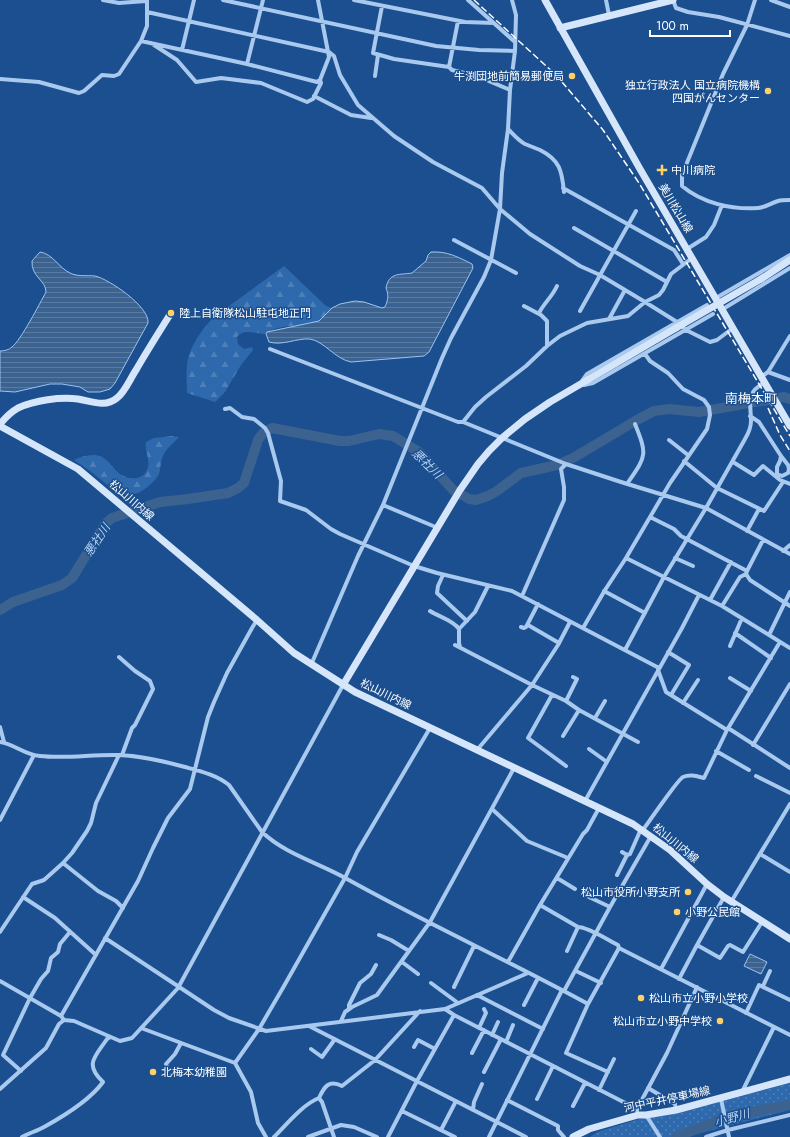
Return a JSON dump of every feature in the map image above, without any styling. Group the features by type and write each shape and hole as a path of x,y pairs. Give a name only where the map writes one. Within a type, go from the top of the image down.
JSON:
{"main road":[{"name":"美川松山線","path":"546,0 560,28 640,169 790,426"},
{"path":"560,28 673,0"},
{"path":"343,685 460,490 478,464 502,438 533,412 676,325 761,278 790,260"},
{"path":"0,425 10,413 18,408 41,402 79,399 102,404 111,402 118,398 171,313"},
{"name":"松山川内線","path":"0,425 82,472 294,653 311,665 355,692 620,817 642,830 670,850 724,897 790,939"},
{"name":"河中平井停車場線","path":"573,1137 589,1129 637,1112 646,1116 676,1110 721,1100 742,1092 790,1079"}],"street":[{"path":"0,79 39,82 79,93 84,91 102,75 114,76 119,74 141,41 147,26 146,0 119,3 103,0"},
{"path":"182,50 194,0"},
{"path":"223,0 452,48 515,51"},
{"path":"247,64 263,0"},
{"path":"151,43 177,60 196,82 221,78 261,82 307,102 313,99 321,84 320,80 329,57 318,0"},
{"path":"354,0 458,21 494,23"},
{"path":"468,0 515,42"},
{"path":"311,665 364,543 383,505 451,338 484,277 491,260 500,209 502,173 508,129 510,90 515,51 516,15 512,0"},
{"path":"606,0 609,16"},
{"path":"673,0 676,8 682,11 719,17 789,36 790,31"},
{"path":"755,0 747,25 723,74 682,175 682,186 688,192 705,200 727,207 759,208 779,200 790,200"},
{"path":"771,0 790,7"},
{"path":"382,6 373,53 394,59 449,67 452,70 477,76 510,90"},
{"path":"146,12 328,52 334,56 340,75 358,105 371,118 394,136 433,162 482,188 500,209 530,234 580,266 600,275 645,302 676,325 710,342 718,340 734,328"},
{"path":"449,67 458,21"},
{"path":"141,41 247,64 317,82 320,80"},
{"path":"375,76 378,55"},
{"path":"314,96 351,115 371,118"},
{"path":"508,129 524,143 552,158 562,173 563,190 674,250 683,264"},
{"path":"687,249 706,236 714,226 722,205"},
{"path":"580,310 636,211"},
{"path":"574,228 667,282"},
{"path":"454,240 516,273"},
{"path":"716,298 790,255"},
{"path":"463,422 486,397 526,366 560,336 587,323 628,316 645,302 659,294 671,274 692,258"},
{"path":"723,309 790,268"},
{"path":"539,313 542,307 553,295 557,286"},
{"path":"609,320 625,290"},
{"path":"676,325 707,305"},
{"path":"524,306 539,313 548,321 547,346"},
{"path":"695,312 699,312 702,316 700,321"},
{"path":"578,386 593,383 713,314"},
{"path":"625,650 664,577 733,462 749,432 751,422 749,409 750,398 790,336"},
{"path":"270,349 458,422 463,422 566,464 706,508 790,554"},
{"path":"582,628 684,461 707,429 710,416 709,407 704,400 683,389 668,373 650,361 645,354"},
{"path":"768,372 790,380"},
{"path":"225,409 230,408 242,417 254,419 265,428 268,433 281,481 280,501 306,510 330,529 414,566 443,575 512,591 538,604 659,669 666,692 790,768"},
{"path":"750,416 759,422 781,456 788,464 789,469 785,475 782,476 777,474 776,471 781,456"},
{"path":"627,484 641,464 644,456 644,449 635,424"},
{"path":"669,440 688,455"},
{"path":"684,461 717,488 764,512 783,482"},
{"path":"733,462 754,475 763,466 774,476 783,482 790,484"},
{"path":"522,596 564,500 564,487 561,469 566,464"},
{"path":"383,505 438,528"},
{"path":"747,530 759,509"},
{"path":"650,517 674,529 681,536 731,562 747,573 750,580 790,606"},
{"path":"722,606 740,577 747,573 763,540"},
{"path":"783,551 790,545"},
{"path":"626,558 722,606 790,648"},
{"path":"675,558 693,566"},
{"path":"710,600 731,562"},
{"path":"443,575 438,586 438,593 467,620"},
{"path":"488,586 475,612 459,629 458,646 566,701 638,742"},
{"path":"604,591 645,613"},
{"path":"769,635 790,592"},
{"path":"585,801 699,595"},
{"path":"521,627 524,628 528,625 538,604"},
{"path":"430,611 451,622 459,629"},
{"path":"730,646 742,618"},
{"path":"61,1016 138,881 168,818 190,790 208,717 227,674 257,620"},
{"path":"477,750 532,685 570,622"},
{"path":"528,625 559,642"},
{"path":"735,633 771,658"},
{"path":"617,875 624,853 630,854 642,830 666,800 680,778 690,774 704,778 728,729 780,642"},
{"path":"668,652 690,665 671,695"},
{"path":"0,932 32,884 44,880 63,863 72,853 91,823 96,803 132,728 135,725 153,689 150,681 135,671 119,657"},
{"path":"566,701 577,679 573,677"},
{"path":"730,678 751,691"},
{"path":"683,703 698,680"},
{"path":"753,745 790,684"},
{"path":"0,981 61,1016 64,1020 74,1021 120,1041 132,1038 178,988 343,685"},
{"path":"552,695 528,738 566,766"},
{"path":"595,718 605,701"},
{"path":"563,736 580,710"},
{"path":"0,727 2,742 34,755 60,757 120,755 146,757 194,769 222,779 229,785 262,832 268,838 380,898 430,922 588,1004"},
{"path":"236,1063 259,1029 345,878 357,852 430,728"},
{"path":"588,749 607,762"},
{"path":"716,751 749,770"},
{"path":"0,820 34,755"},
{"path":"341,1022 345,1012 349,1009 377,995 430,922 514,768"},
{"path":"756,776 790,793"},
{"path":"731,902 790,804"},
{"path":"508,962 540,905 599,808"},
{"path":"492,809 527,841 568,858"},
{"path":"489,1137 563,991 576,971 610,907 651,836"},
{"path":"760,854 790,872"},
{"path":"63,863 98,891 116,901 123,908"},
{"path":"557,878 575,889"},
{"path":"661,969 708,884"},
{"path":"589,896 610,907"},
{"path":"23,897 55,918 96,955"},
{"path":"679,979 724,897"},
{"path":"540,905 578,927 596,933 618,945 619,948 790,1035"},
{"path":"697,945 720,958 730,945 743,952 762,922"},
{"path":"566,951 578,927"},
{"path":"20,1071 2,1054 30,998 41,979 48,971 51,958 58,952 60,944 70,932"},
{"path":"379,935 391,940 409,951"},
{"path":"105,938 178,988 219,1013 266,1032 420,1011 445,1009 528,973"},
{"path":"454,987 474,946"},
{"path":"608,1072 566,1053 588,1004 601,983 619,948"},
{"path":"402,962 418,974"},
{"path":"349,1009 349,1005 360,983 371,974 376,965"},
{"path":"576,971 601,983"},
{"path":"763,986 770,971"},
{"path":"524,1005 538,978"},
{"path":"431,982 458,1004"},
{"path":"746,1013 759,985 790,1000"},
{"path":"445,1009 599,1090 637,1112 667,1053 697,987"},
{"path":"477,995 543,1029"},
{"path":"472,1053 482,1029 486,1013 484,1009"},
{"path":"274,1137 302,1110 314,1100 319,1098 325,1087 331,1083 336,1083 342,1086 375,1060 420,1011"},
{"path":"388,1137 454,1015"},
{"path":"0,1089 46,1048 60,1024 64,1020"},
{"path":"492,1035 498,1022"},
{"path":"484,1072 503,1040 514,1025"},
{"path":"309,1026 526,1137"},
{"path":"742,1092 774,1027"},
{"path":"141,1028 236,1063 251,1092 258,1123 266,1137"},
{"path":"22,1137 44,1127 97,1090 103,1082 96,1075 92,1062 107,1039 110,1037"},
{"path":"311,1049 322,1057 335,1039"},
{"path":"414,1047 418,1040 435,1048"},
{"path":"168,1070 166,1064 175,1054 181,1043"},
{"path":"599,1090 614,1059"},
{"path":"536,1099 553,1066"},
{"path":"573,1106 585,1083"},
{"path":"473,1110 474,1102 482,1084"},
{"path":"648,1088 675,1104 676,1110"},
{"path":"319,1098 322,1102 334,1137"},
{"path":"507,1100 558,1126 558,1130 564,1137"},
{"path":"721,1100 728,1137"},
{"path":"441,1130 456,1101"},
{"path":"402,1111 455,1137"},
{"path":"706,1137 727,1129 790,1115"},
{"path":"646,1116 660,1137"},
{"path":"308,1137 341,1126 354,1127 377,1137"}],"green space":[{"path":"284,266 326,306 332,308 318,321 306,325 278,328 266,334 247,332 240,334 237,337 238,344 244,349 252,347 253,350 241,365 225,392 215,402 187,393 188,358 193,345 205,327 214,317"},
{"path":"172,436 179,437 164,453 158,476 146,488 135,494 122,494 116,491 74,460 81,457 95,455 99,456 107,461 120,474 128,478 137,478 144,475 148,467 146,442 154,438"},
{"path":"790,1083 790,1110 685,1137 590,1137 597,1132 639,1119 689,1110"}],"shaded area":[{"path":"40,252 49,255 62,268 70,273 95,276 109,282 128,295 143,309 148,323 115,383 110,389 100,392 88,392 80,387 50,384 15,392 0,391 0,351 9,349 16,343 46,292 44,284 36,275 32,266 32,261"},
{"path":"431,252 442,252 452,255 472,264 473,268 429,352 424,356 351,362 340,357 315,340 305,339 284,343 269,342 266,334 267,332 319,321 332,308 340,304 355,301 364,302 382,308 385,307 388,298 386,288 390,279 399,274 412,273 426,261"},
{"path":"750,954 767,962 761,974 744,966"}],"waterway":[{"name":"悪社川","path":"0,610 13,602 62,585 72,578 106,523 112,518 160,502 228,493 238,488 244,483 258,440 263,433 272,428 340,441 349,441 379,434 393,436 419,452 453,490 469,499 476,500 497,491 521,473 557,465 573,458 654,411 669,409 699,412 784,397 790,399"},
{"name":"小野川","path":"676,1137 733,1115 790,1105"}],"railway":[{"path":"474,0 556,75 603,130 639,183 790,436"},
{"path":"768,408 780,435 790,451"}],"place":[{"name":"牛渕団地前簡易郵便局","path":"572,76"},
{"name":"独立行政法人 国立病院機構 四国がんセンター","path":"768,91"},
{"name":"中川病院","path":"662,170"},
{"name":"陸上自衛隊松山駐屯地正門","path":"171,313"},
{"name":"松山市役所小野支所","path":"688,892"},
{"name":"小野公民館","path":"677,912"},
{"name":"松山市立小野小学校","path":"641,998"},
{"name":"松山市立小野中学校","path":"720,1021"},
{"name":"北梅本幼稚園","path":"153,1072"}],"district":[{"name":"南梅本町","path":"751,398"}]}
